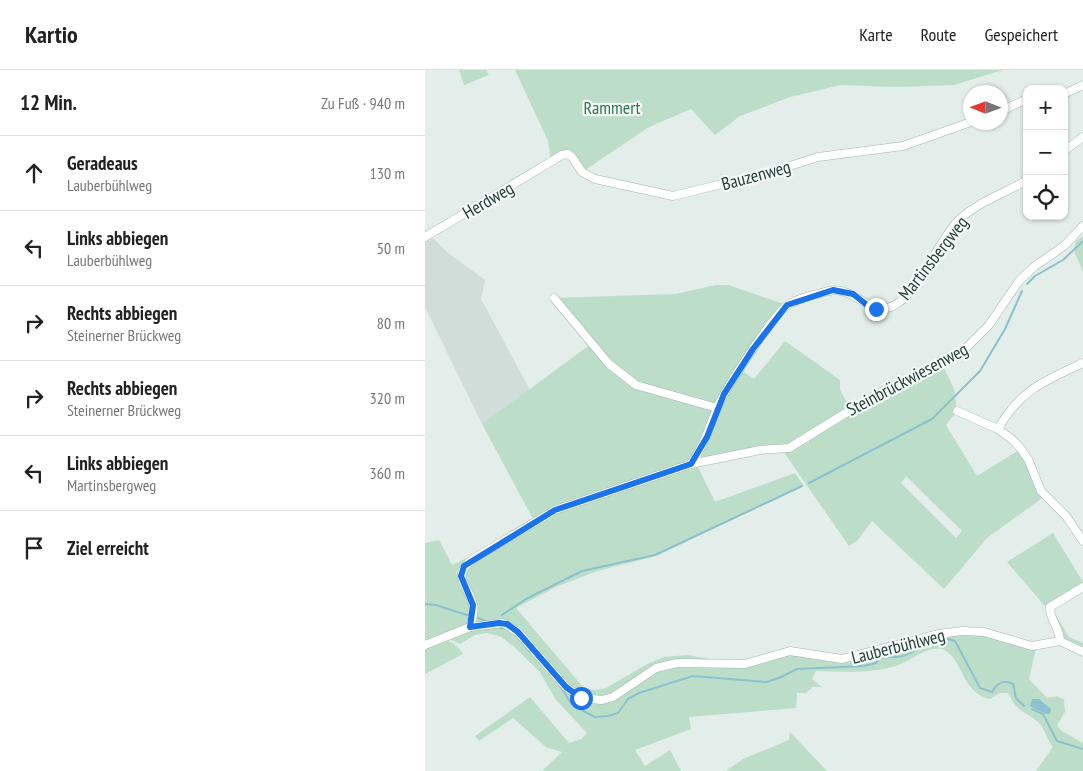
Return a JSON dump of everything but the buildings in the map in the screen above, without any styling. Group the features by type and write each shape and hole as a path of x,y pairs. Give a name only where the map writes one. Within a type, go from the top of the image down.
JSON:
{"street":[{"path":"1068,92 1083,85"},
{"path":"1008,108 1023,102"},
{"name":"Bauzenweg","path":"551,162 567,154 572,157 582,172 595,179 673,196 771,172 818,157 903,146 963,125"},
{"path":"1068,147 1083,137"},
{"name":"Herdweg","path":"425,237 551,162"},
{"name":"Martinsbergweg","path":"691,464 707,437 717,408 740,369 787,305 833,290 853,294 867,305 876,309 893,306 901,301 917,281 957,222 969,211 1023,182"},
{"name":"Steinbrückwiesenweg","path":"471,624 473,610 461,576 464,566 473,559 555,510 691,464 760,450 789,448 875,395 963,351 989,325 1019,282 1035,266 1064,246 1083,226"},
{"path":"554,298 587,340 609,364 629,380 662,393 717,408"},
{"path":"998,429 1013,404 1024,394 1083,363"},
{"path":"957,411 998,429 1013,440 1028,458 1041,490 1066,516 1083,541"},
{"path":"1083,587 1050,607 1050,612 1060,634 1060,641 1083,652"},
{"name":"Lauberbühlweg","path":"425,645 471,624 507,624 518,632 566,687 581,698 602,700 613,697 656,668 677,663 745,664 790,651 842,659 938,634 962,631 983,632 1032,646 1060,641"}],"shaded area":[{"path":"429,234 448,253 485,280 481,299 530,390 482,424 425,307 425,237"}],"green space":[{"path":"459,70 486,70 489,75 464,85"},
{"name":"Rammert","path":"515,70 1003,70 954,85 896,87 841,85 790,97 740,116 715,135 691,109 649,127 582,172 568,154 551,162 548,141"},
{"path":"1083,236 1083,272 1074,251 1076,241"},
{"path":"716,285 728,285 787,305 740,369 754,379 785,341 840,380 840,390 850,408 941,361 954,389 957,411 946,425 977,476 1021,449 1045,496 987,538 944,589 872,521 857,541 849,546 785,454 788,449 703,463 533,519 482,424 591,344 554,298 676,294","holes":["906,476 962,531 956,538 901,483"]},
{"path":"697,465 715,502 795,473 804,486 656,556 597,571 556,587 516,608 583,687 594,690 606,688 649,663 664,657 687,655 746,665 790,652 828,659 938,635 982,634 1019,646 1036,649 1029,679 1047,698 1057,696 1064,700 1065,712 1057,725 1060,730 1083,743 1083,771 1036,771 1053,747 1041,725 1034,718 1019,709 1008,693 1000,693 990,699 973,690 955,660 950,654 939,649 928,650 901,664 880,669 859,672 816,671 812,679 822,687 813,687 806,693 797,693 796,708 689,717 691,729 635,750 645,766 670,750 681,771 542,771 562,752 546,747 513,718 479,741 475,736 530,697 569,743 581,739 587,733 556,700 539,671 501,637 487,633 475,635 460,644 448,638 474,624 473,609 465,582 465,567 555,511 568,507 571,510 570,507"},
{"path":"1053,533 1083,582 1083,587 1051,607 1069,637 1083,643 1083,652 1063,643 1050,612 1007,562"},
{"path":"439,540 452,565 486,549 462,565 456,572 471,605 468,625 425,642 425,543"},
{"path":"441,640 454,644 463,654 425,674 425,646"},
{"path":"790,732 827,771 726,771 743,759 789,740"}],"water":[{"path":"1032,699 1039,699 1051,709 1050,714 1030,706"}],"waterway":[{"path":"1027,284 1035,276 1063,260 1083,241"},
{"path":"809,483 932,419 980,371 1005,329 1022,291"},
{"path":"502,615 526,599 582,571 655,555 802,486"},
{"path":"425,604 436,605 470,616"},
{"path":"475,617 491,623"},
{"path":"496,627 507,629"},
{"path":"515,634 531,653"},
{"path":"559,684 572,705 595,717 608,716 618,713 628,699 639,693 693,676 766,682 797,669 864,666 876,663 879,658 903,656 928,643 948,639 955,641 980,688 992,692 1001,683 1013,684 1016,698 1024,706"},
{"path":"1032,709 1043,714 1057,741 1083,749"}],"route":[{"path":"581,698 566,687 518,632 507,624 499,623 470,627 473,605 462,581 461,571 464,566 555,510 691,464 700,452 724,394 753,349 787,305 833,290 853,294 859,300 876,309"}]}
